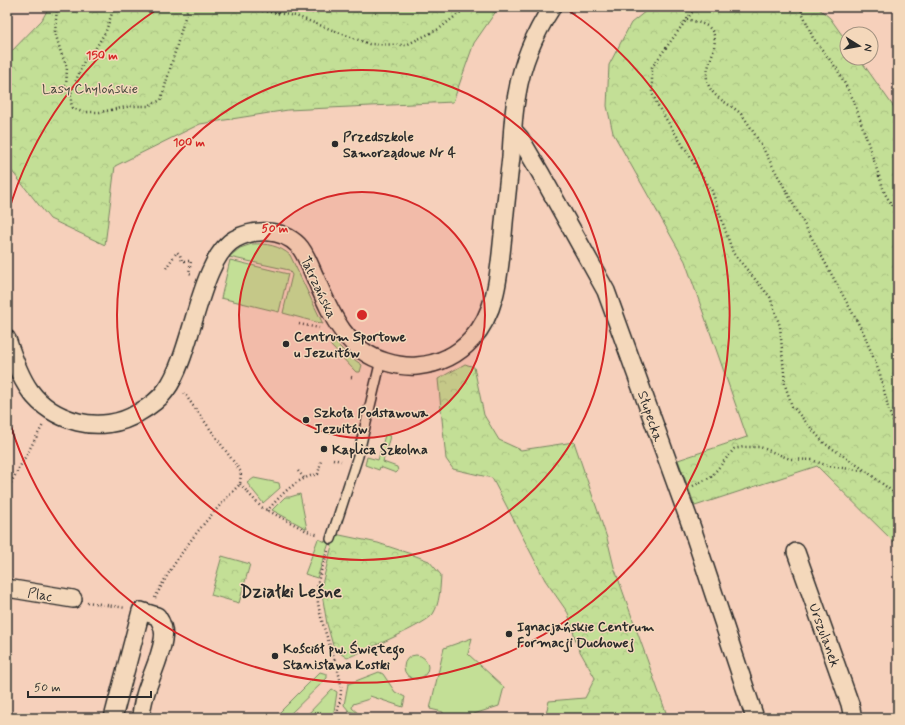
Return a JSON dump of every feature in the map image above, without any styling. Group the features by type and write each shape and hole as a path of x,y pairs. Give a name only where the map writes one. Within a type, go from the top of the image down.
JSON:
{"street":[{"name":"Tatrzańska","path":"7,339 18,372 27,388 39,401 56,412 86,424 116,423 132,418 160,397 176,374 209,275 223,248 243,235 262,231 279,234 298,245 305,256 334,320 343,333 365,354 397,365 412,366 438,362 471,340 486,318 492,304 499,271 516,95 522,72 536,35 552,7"},
{"name":"Słupecka","path":"513,130 520,138 542,174 606,290 678,492 755,718"},
{"name":"Urszulanek","path":"796,552 850,704 853,718"},
{"name":"Plac","path":"7,588 73,599"},
{"path":"113,718 141,611 157,616 163,630 163,640 146,690 141,718"}],"lane":[{"path":"331,539 358,456 381,360"}],"path":[{"path":"57,7 56,32 61,53 68,67 66,86 71,93"},
{"path":"114,7 106,31 91,56 84,61 71,93 70,103 73,108 82,112 100,112 132,106 148,106 161,100 170,64 188,7"},
{"path":"251,7 257,10 296,16 369,44 406,45 439,29 467,7"},
{"path":"698,7 687,18 652,67 652,93 659,108 712,191 733,253 770,298 780,326 785,385 792,406 824,443 866,471 898,496"},
{"path":"800,7 813,38 837,69 854,101 885,194 898,214"},
{"path":"687,18 708,26 714,35 715,46 708,70 709,85 717,97 741,114 759,141 864,334 880,374 889,410 898,433"},
{"path":"166,268 177,252 182,261 191,261 189,273"},
{"path":"299,324 320,328"},
{"path":"164,582 209,516 240,484 241,472 181,389"},
{"path":"7,490 46,419"},
{"path":"678,492 711,477 734,449 744,447 760,447 790,459 812,460 828,466 866,471"},
{"path":"333,459 341,461"},
{"path":"267,510 286,490 304,478 318,474 321,460"},
{"path":"298,470 304,478"},
{"path":"240,484 260,507 307,531 331,539 318,584 317,595 326,635 340,680 341,696 336,718"},
{"path":"73,599 128,608"},
{"path":"295,713 310,718"}],"green space":[{"name":"Lasy Chylońskie","path":"49,7 499,7 474,43 453,102 288,110 200,124 115,166 105,245 50,219 7,165 7,56 42,20"},
{"path":"651,7 817,7 830,18 839,31 839,66 865,66 898,113 898,546 817,466 695,506 678,460 747,437 685,261 613,133 607,106 609,65 631,23"},
{"path":"252,244 272,246 282,249 290,255 323,324 283,313 292,275 289,270 229,257 240,248"},
{"path":"230,260 288,274 279,312 221,298"},
{"path":"331,338 348,355 362,365 360,372 356,372 331,346"},
{"path":"465,364 474,367 484,415 499,440 521,450 574,442 607,538 614,567 668,718 545,718 549,701 585,698 595,678 578,648 568,613 545,580 492,478 453,469 446,459 438,379"},
{"path":"385,435 390,436 383,462 397,467 398,471 396,473 380,467 379,470 365,465 367,457 378,460"},
{"path":"254,478 279,483 280,488 263,503 247,483"},
{"path":"300,494 307,529 272,510 285,497"},
{"path":"335,534 378,543 429,561 441,575 438,600 433,614 428,619 407,631 347,658 334,649 327,624 321,588"},
{"path":"318,539 329,543 317,578 305,574"},
{"path":"222,556 250,564 239,603 211,595"},
{"path":"472,638 468,654 504,687 499,706 461,718 443,716 443,712 430,709 444,648"},
{"path":"416,655 421,656 427,662 427,672 421,678 416,679 411,678 405,672 404,667 405,662 411,656"},
{"path":"320,672 327,674 327,678 286,718 283,718 278,714"},
{"path":"379,672 383,674 395,692 405,697 403,707 370,696 369,699 353,704 352,708 359,714 349,711 344,705 348,684"},
{"path":"332,689 337,692 333,718 316,718 307,715"}],"place":[{"name":"Przedszkole Samorządowe Nr 4","path":"335,144"},
{"name":"Centrum Sportowe u Jezuitów","path":"286,344"},
{"name":"Szkoła Podstawowa Jezuitów","path":"306,420"},
{"name":"Kaplica Szkolna","path":"324,449"},
{"name":"Ignacjańskie Centrum Formacji Duchowej","path":"509,634"},
{"name":"Kościół pw. Świętego Stanisława Kostki","path":"275,656"}],"district":[{"name":"Działki Leśne","path":"291,591"}]}
